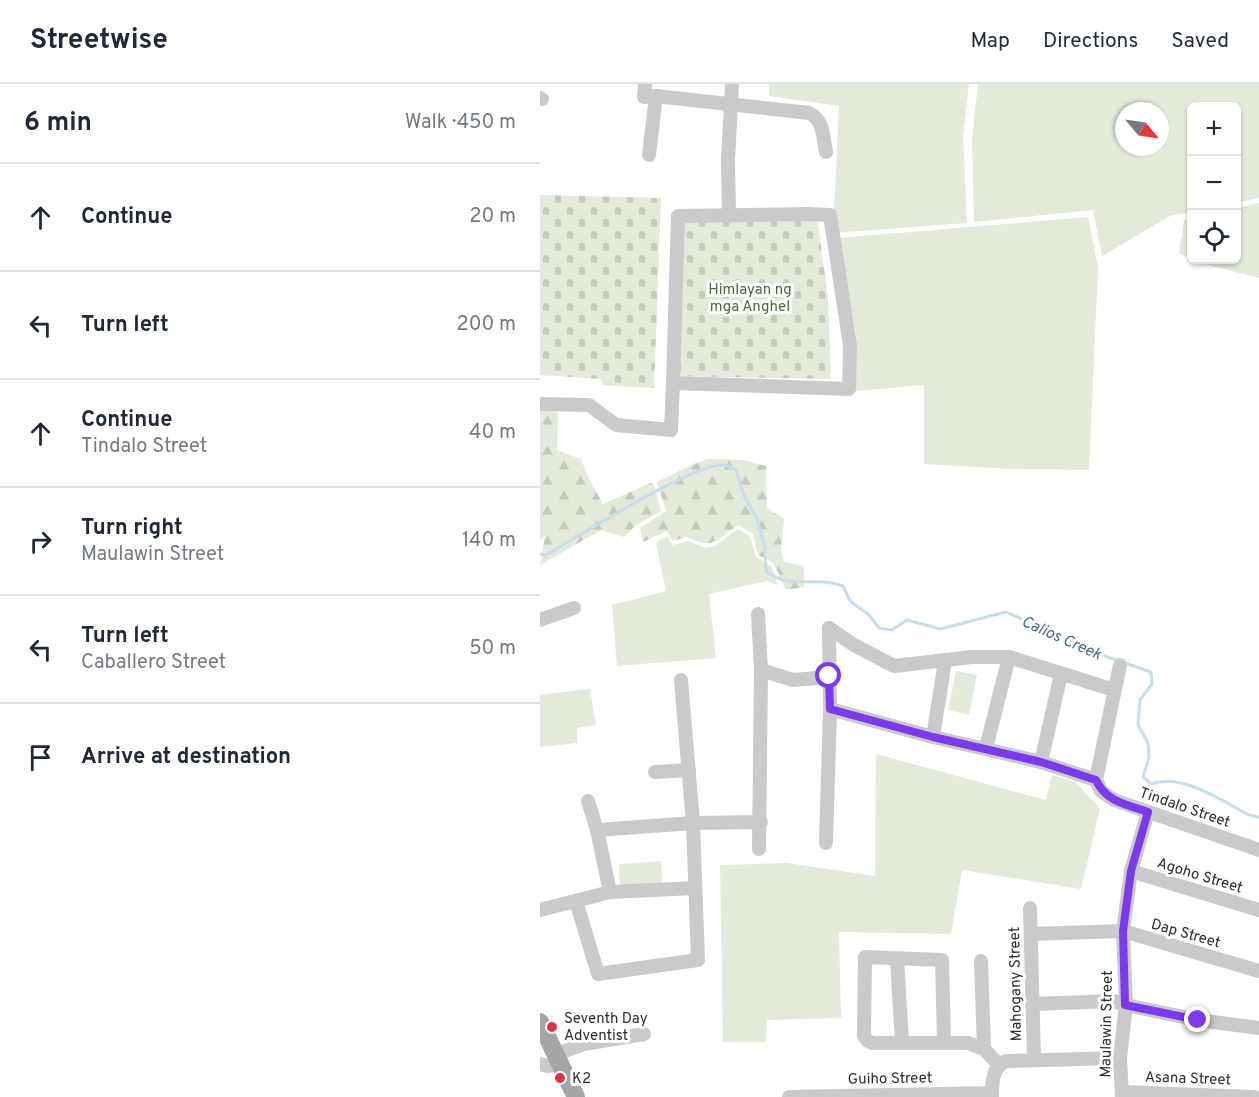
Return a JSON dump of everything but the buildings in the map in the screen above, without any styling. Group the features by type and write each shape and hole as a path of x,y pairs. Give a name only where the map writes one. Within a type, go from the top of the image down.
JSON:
{"main road":[{"path":"540,1022 551,1061 576,1097"}],"street":[{"path":"645,84 644,97 656,96 809,113 816,116 820,123 826,152"},
{"path":"729,215 728,160 732,84"},
{"path":"649,155 656,96"},
{"path":"540,404 589,405 616,426 671,430 678,216 830,215 850,345 849,389 674,383"},
{"path":"540,620 574,608"},
{"path":"758,614 761,670 759,849"},
{"path":"826,843 830,709 829,628 854,645 894,666 972,657 1009,657 1114,690"},
{"path":"986,748 1009,657"},
{"path":"933,737 945,661"},
{"path":"1099,786 1120,665"},
{"path":"761,670 793,680 829,676"},
{"path":"1041,762 1060,674"},
{"path":"576,901 598,974 698,960 693,822 681,680"},
{"name":"Tindalo Street","path":"830,709 933,737 1041,762 1099,786 1114,800 1259,850"},
{"path":"655,772 688,770"},
{"path":"588,801 597,830 610,892"},
{"name":"Maulawin Street","path":"1122,1094 1120,1058 1125,1005 1123,931 1131,871 1148,812"},
{"path":"597,830 693,822 761,822"},
{"name":"Agoho Street","path":"1131,871 1259,910"},
{"path":"540,910 610,892 695,888"},
{"name":"Mahogany Street","path":"1030,908 1034,1059"},
{"name":"Dap Street","path":"1031,934 1123,931 1259,971"},
{"path":"944,1042 942,960 866,957 864,1036 873,1043 968,1043 984,1049 1002,1062 1034,1059 1120,1058"},
{"path":"897,959 902,1042"},
{"path":"981,961 984,1049"},
{"path":"1032,1004 1114,1001 1198,1020 1259,1028"},
{"path":"551,1061 584,1044 644,1034"},
{"path":"992,1095 994,1072 1002,1062"},
{"name":"Asana Street","path":"1122,1094 1254,1097"},
{"name":"Guiho Street","path":"789,1097 992,1095"}],"green space":[{"path":"769,84 969,84 963,137 967,223 833,233 839,106 769,96"},
{"path":"978,84 1259,84 1259,198 1241,202 1241,102 1187,102 1187,213 1170,216 1102,256 1093,210 974,222 972,139"},
{"path":"540,195 661,198 654,388 602,385 601,379 540,375"},
{"path":"1259,203 1259,278 1205,264 1241,264 1241,207"},
{"name":"Himlayan ng mga Anghel","path":"817,217 828,297 831,379 668,376 674,220"},
{"path":"1088,217 1098,267 1089,470 1010,469 924,464 924,385 855,391 856,334 839,238"},
{"path":"1187,219 1187,258 1179,253 1184,220"},
{"path":"540,410 558,412 557,450 581,459 603,504 653,482 661,511 636,525 624,537 601,530 540,565 545,536 540,539"},
{"path":"707,459 743,460 766,466 767,508 784,519 781,549 784,562 804,566 804,587 786,590 773,562 758,555 753,534 738,525 719,539 709,543 687,537 672,541 667,531 643,542 640,528 666,511 657,482"},
{"path":"738,529 750,536 756,557 771,566 778,585 766,581 709,594 716,658 617,666 612,605 666,591 656,543 667,536 673,545 688,541 705,548 715,546"},
{"path":"956,671 977,675 969,715 948,710"},
{"path":"590,689 596,725 577,728 577,743 540,747 540,695"},
{"path":"876,754 1046,800 1052,775 1076,782 1100,809 1081,889 962,870 951,934 839,932 841,1018 767,1020 766,1042 723,1042 720,865 787,863 875,876"},
{"path":"661,861 662,885 620,888 619,864"}],"waterway":[{"name":"Calios Creek","path":"540,554 546,555 635,502 688,475 709,467 725,465 736,470 744,496 757,519 765,548 766,571 775,577 843,586 850,601 869,615 879,628 892,630 907,620 940,629 1006,612 1119,661"},
{"name":"Calios Creek","path":"1125,663 1151,672 1152,684 1140,700 1138,725 1148,743 1149,757 1143,777 1151,784 1163,781 1188,785 1249,815 1259,817"}],"place":[{"name":"Seventh Day Adventist","path":"552,1027"},
{"name":"K2","path":"560,1078"}],"route":[{"path":"829,676 830,709 933,737 1041,762 1096,780 1101,791 1114,800 1148,812 1131,871 1123,931 1125,1005 1198,1020"}]}
